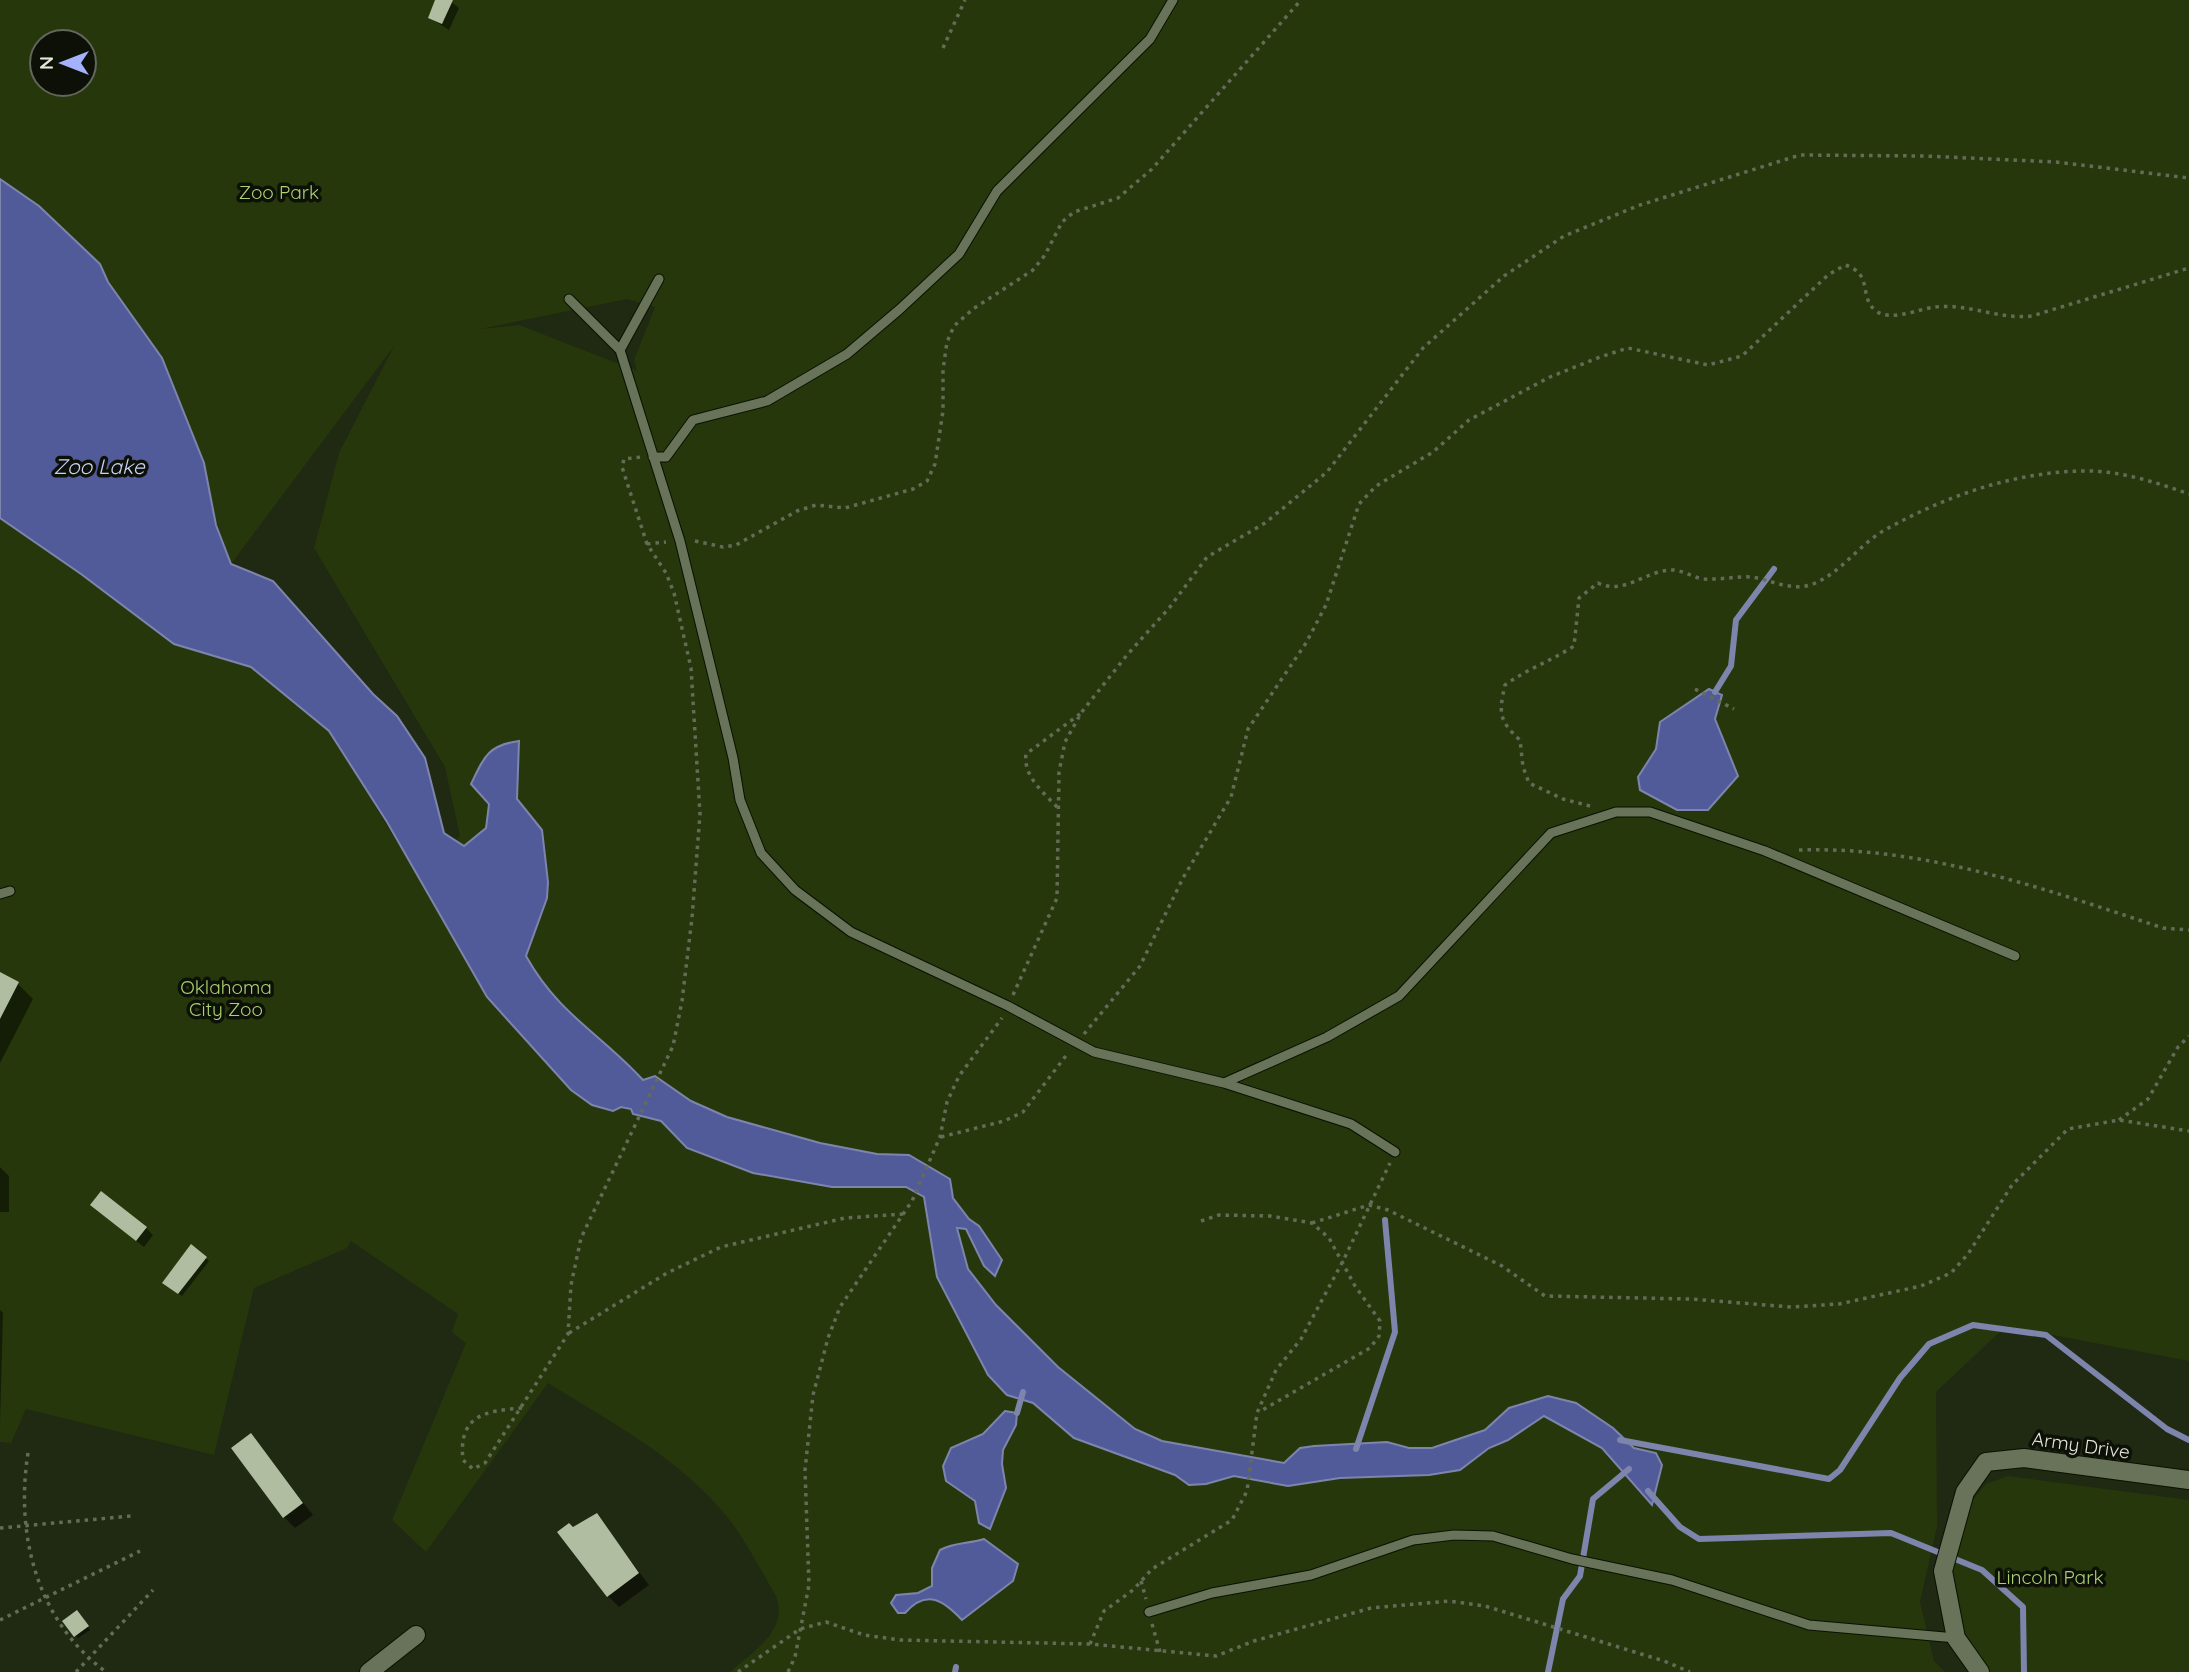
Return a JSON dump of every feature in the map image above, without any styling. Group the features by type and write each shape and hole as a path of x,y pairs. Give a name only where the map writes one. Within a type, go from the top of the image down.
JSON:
{"street":[{"name":"Army Drive","path":"1980,1672 1956,1638 1943,1572 1965,1492 1986,1462 2024,1458 2189,1480"},
{"path":"369,1672 416,1634"}],"lane":[{"path":"653,457 666,457 694,420 767,401 847,354 900,309 959,254 998,191 1150,39 1172,0"},
{"path":"620,350 659,279"},
{"path":"569,299 620,350 680,541 733,758 740,800 761,853 794,890 851,932 1008,1006 1076,1044 1133,1064 1224,1083 1351,1124 1395,1152"},
{"path":"1224,1083 1327,1037 1399,996 1551,833 1616,812 1650,812 1765,851 2015,956"},
{"path":"1149,1612 1212,1593 1311,1575 1413,1540 1454,1535 1493,1536 1572,1559 1672,1580 1809,1625 1956,1638"}],"path":[{"path":"943,48 965,0"},
{"path":"647,544 680,541 723,547 736,545 797,511 816,505 845,508 913,489 927,481 935,464 943,411 943,370 947,342 954,326 973,309 1033,270 1045,255 1062,222 1074,212 1118,198 1152,169 1301,0"},
{"path":"788,1672 809,1585 805,1469 813,1395 828,1338 841,1307 912,1201 940,1137 947,1102 959,1076 995,1032 1057,898 1057,807 1059,772 1065,742 1081,713 1170,607 1207,557 1265,523 1328,472 1423,348 1504,276 1564,236 1640,205 1772,161 1800,155 1925,156 2056,162 2189,178"},
{"path":"940,1137 1004,1121 1023,1112 1140,966 1184,878 1231,797 1248,729 1306,643 1326,605 1359,504 1376,486 1433,452 1469,420 1550,377 1628,348 1708,365 1742,356 1828,275 1845,265 1857,268 1863,278 1869,302 1878,312 1892,316 1954,307 2016,318 2032,316 2189,268"},
{"path":"568,1334 571,1285 581,1238 673,1046 682,1000 700,814 691,668 674,593 666,573 647,544 622,467 624,459 653,457"},
{"path":"1616,812 1563,799 1529,783 1522,767 1520,740 1508,729 1499,712 1506,685 1527,669 1574,646 1579,598 1598,583 1608,588 1634,583 1661,571 1675,570 1702,579 1758,579 1776,584 1810,585 1824,578 1880,533 1927,508 1989,485 2091,471 2134,476 2189,494"},
{"path":"1695,689 1734,709"},
{"path":"1057,807 1031,779 1025,764 1027,754 1081,713"},
{"path":"1765,851 1828,849 1929,859 2163,928 2189,930"},
{"path":"2119,1120 2148,1099 2178,1047 2189,1036"},
{"path":"1201,1221 1219,1215 1312,1223 1369,1205 1388,1210 1472,1251 1545,1296 1690,1300 1791,1307 1839,1304 1921,1286 1951,1273 1968,1254 2012,1185 2056,1137 2068,1129 2119,1120 2189,1131"},
{"path":"1090,1644 1104,1611 1133,1590 1152,1569 1232,1520 1247,1492 1257,1413 1276,1370 1301,1339 1343,1261 1395,1152"},
{"path":"522,1408 478,1414 469,1424 462,1447 463,1460 473,1469 485,1463 522,1408 568,1334 667,1273 721,1247 845,1218 904,1214"},
{"path":"1257,1413 1350,1361 1370,1348 1379,1336 1380,1321 1355,1286 1329,1238 1312,1223"},
{"path":"27,1453 22,1488 31,1562 45,1598 64,1631 89,1659 107,1672"},
{"path":"0,1528 131,1516"},
{"path":"0,1620 140,1551"},
{"path":"76,1672 153,1590"},
{"path":"738,1672 800,1629 826,1622 864,1634 900,1640 1090,1644 1216,1657 1254,1641 1371,1608 1449,1601 1485,1605 1664,1661 1690,1672"}],"green space":[{"path":"0,0 2189,0 2189,1361 2006,1326 1936,1392 1937,1526 1920,1602 1934,1661 1945,1672 730,1672 758,1648 773,1630 778,1620 779,1608 776,1596 741,1537 709,1497 667,1459 548,1383 426,1552 392,1520 466,1343 452,1332 458,1314 351,1241 347,1248 254,1288 214,1455 26,1409 11,1443 0,1442 0,518 81,574 174,644 251,667 329,731 421,881 460,836 445,767 314,548 339,453 394,346 231,564 216,521 204,463 99,264 0,179","holes":["627,299 655,307 634,360 637,371 519,325 480,329"]},
{"name":"Lincoln Park","path":"2008,1476 2189,1500 2189,1672 1984,1672 1961,1638 1948,1581 1972,1501 1986,1484"}],"water":[{"name":"Zoo Lake","path":"0,179 39,206 100,264 108,282 162,358 204,463 216,525 231,564 273,581 373,694 397,716 425,758 444,833 464,846 486,828 489,804 471,784 488,754 500,746 519,741 517,799 542,830 548,882 547,898 526,956 552,994 566,1009 643,1080 655,1076 691,1101 727,1117 820,1143 877,1154 909,1155 950,1179 953,1198 969,1219 979,1226 1002,1260 995,1276 984,1266 966,1229 957,1228 968,1269 996,1305 1058,1367 1135,1429 1162,1441 1284,1463 1300,1448 1314,1446 1387,1442 1409,1448 1432,1448 1485,1430 1509,1408 1548,1396 1576,1403 1613,1428 1634,1448 1656,1453 1662,1465 1652,1505 1602,1448 1544,1416 1508,1440 1489,1448 1460,1470 1429,1475 1340,1478 1288,1486 1234,1476 1206,1484 1189,1485 1175,1475 1074,1438 1033,1403 1007,1395 988,1375 937,1277 924,1197 906,1187 832,1187 753,1173 687,1148 661,1121 633,1114 631,1109 621,1107 613,1111 592,1105 571,1090 487,997 387,822 329,731 251,667 174,644 81,574 0,518"},
{"path":"1709,689 1722,695 1715,719 1738,776 1708,810 1677,810 1640,790 1638,777 1656,749 1660,722"},
{"path":"1005,1411 1017,1413 1016,1425 1003,1450 1006,1488 990,1529 979,1523 975,1501 946,1481 943,1466 951,1448 983,1434"},
{"path":"984,1539 1018,1564 1013,1581 962,1620 949,1607 928,1599 913,1605 905,1613 898,1613 891,1603 896,1595 918,1593 932,1586 932,1568 940,1550"}],"building":[{"path":"435,0 453,0 442,24 428,18"},
{"path":"0,972 19,982 0,1019"},
{"path":"101,1191 147,1227 136,1241 90,1205"},
{"path":"191,1244 207,1257 178,1294 162,1283"},
{"path":"251,1433 303,1503 283,1518 231,1448"},
{"path":"597,1513 639,1573 607,1597 557,1532 569,1523 573,1527"},
{"path":"77,1610 89,1626 74,1637 62,1621"}],"waterway":[{"path":"1715,692 1731,666 1736,620 1774,569"},
{"path":"1356,1449 1395,1332 1385,1220"},
{"path":"1620,1440 1829,1479 1840,1470 1900,1378 1929,1344 1973,1325 2046,1335 2167,1429 2189,1440"},
{"path":"1017,1413 1023,1392"},
{"path":"1548,1672 1563,1599 1580,1576 1593,1499 1629,1469"},
{"path":"1648,1491 1680,1527 1699,1539 1891,1533 1982,1570 2023,1607 2024,1672"},
{"path":"955,1672 956,1667"}],"park label":[{"name":"Zoo Park","path":"279,192"},
{"name":"Oklahoma City Zoo","path":"226,998"}]}
